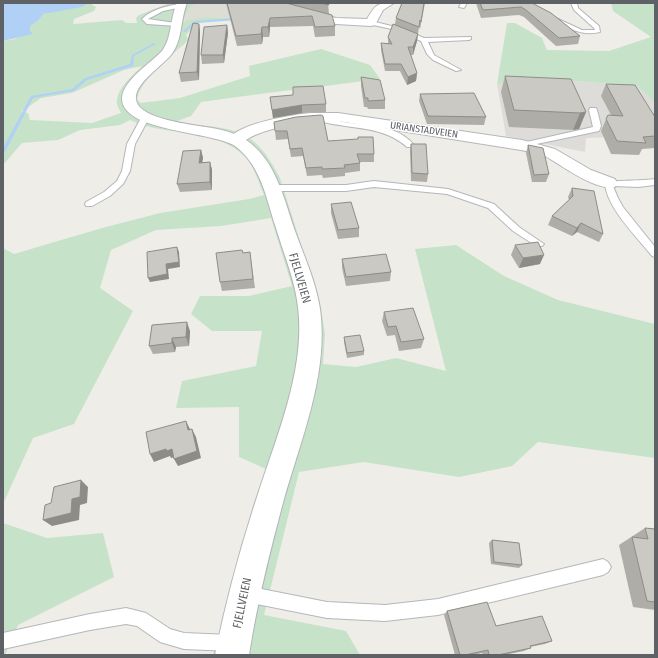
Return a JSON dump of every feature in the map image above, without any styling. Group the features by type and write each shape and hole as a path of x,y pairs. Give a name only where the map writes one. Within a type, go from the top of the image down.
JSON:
{"main road":[{"path":"267,3 336,20 371,23 379,8 389,3"},
{"name":"FJELLVEIEN","path":"179,11 174,40 169,49 141,78 130,93 130,104 133,110 145,118 164,124 217,134 235,140 248,148 257,158 271,188 301,275 307,297 310,319 310,347 306,374 243,594 233,649"},
{"name":"URIANSTADVEIEN","path":"235,140 253,130 282,122 319,117 338,117 522,145 549,152 585,173 609,183"}],"lane":[{"path":"548,16 579,32 589,33 598,31 597,27 576,9 574,3"},
{"path":"169,7 179,11 147,22 145,19 169,7"},
{"path":"371,23 398,29 427,42 429,52 433,57 458,70"},
{"path":"423,40 470,38"},
{"path":"522,145 596,129 597,126 593,110"},
{"path":"319,117 346,126 385,130 404,138 410,145"},
{"path":"89,204 107,194 120,182 126,171 131,144 145,118"},
{"name":"URIANSTADVEIEN","path":"609,183 638,184 655,182"},
{"path":"609,183 608,186 610,193 628,221 655,254"},
{"path":"271,188 346,188 374,184 448,192 487,204 516,229 539,244"},
{"path":"638,184 655,189"},
{"path":"243,594 327,610 385,613 438,607 603,567"},
{"path":"3,641 90,622 126,616 140,620 166,636 184,641 211,641 233,649"}],"shaded area":[{"path":"197,3 309,3 281,13 226,18 205,17 183,23 189,9"},
{"path":"549,79 637,86 655,103 655,135 586,138 585,152 506,136 497,84"}],"green space":[{"path":"79,3 92,3 91,4 96,7 94,11 74,19 73,24 122,20 126,23 137,23 136,18 139,15 170,3 197,3 189,9 183,22 205,17 226,18 276,13 245,19 205,21 196,24 186,35 188,39 185,43 146,80 137,100 141,103 180,98 250,76 249,66 321,49 370,65 380,79 201,102 191,116 177,121 224,128 240,133 255,142 271,162 280,178 321,308 325,334 323,364 356,367 396,358 446,371 415,249 456,245 504,276 558,300 655,324 655,458 538,442 512,466 459,477 364,462 299,472 264,615 346,631 360,655 213,655 266,469 239,457 239,407 176,408 182,381 256,366 262,331 212,331 191,314 200,296 249,296 292,286 271,218 221,226 156,230 111,250 100,288 133,311 74,424 33,438 3,504 3,248 14,254 102,228 160,213 249,199 264,195 255,171 250,163 235,149 222,142 207,137 159,129 130,120 120,125 80,130 58,140 22,143 3,165 3,41 15,39 30,31 30,26 38,21 42,14 85,4","holes":["142,66 125,83 119,93 117,104 121,113 92,123 30,120 28,113 21,112 41,98 72,93 124,70"]},
{"path":"309,3 335,3 283,12"},
{"path":"611,3 655,3 655,103 637,86 549,79 497,84 507,23 515,23 542,38 547,50 609,51 651,37 613,11"},
{"path":"3,523 47,538 103,533 114,577 18,625 5,655 3,655"}],"water":[{"path":"3,3 86,4 82,7 43,14 38,21 30,26 30,31 33,34 3,41"}],"building":[{"path":"227,3 286,3 332,15 335,26 315,27 312,16 270,18 268,27 262,27 261,34 236,36"},
{"path":"402,3 424,3 419,27 396,18"},
{"path":"480,3 532,3 551,13 580,36 559,38 521,7 483,10"},
{"path":"193,23 199,24 197,72 179,73"},
{"path":"393,24 418,34 413,47 408,47 417,73 408,77 401,64 385,64 381,43 392,44 388,37"},
{"path":"227,25 223,55 201,55 204,27"},
{"path":"505,76 571,79 586,112 514,110"},
{"path":"361,77 380,80 385,100 368,101 368,98 365,98"},
{"path":"606,84 635,85 655,117 655,136 643,137 646,143 617,141 606,119 608,115 623,116"},
{"path":"323,86 326,104 302,105 272,110 270,97 293,95 293,87"},
{"path":"474,93 486,117 428,116 420,94"},
{"path":"323,116 328,141 358,139 358,137 373,137 374,154 357,154 360,163 344,165 345,168 306,168 302,148 290,149 287,131 275,131 274,122 296,117"},
{"path":"411,144 426,144 428,174 412,173"},
{"path":"528,145 543,148 549,174 534,175"},
{"path":"201,150 199,163 210,162 210,182 177,184 183,151"},
{"path":"572,188 594,191 603,234 581,223 577,228 552,216 573,196"},
{"path":"351,202 359,228 338,230 331,204"},
{"path":"538,242 544,255 523,258 515,245"},
{"path":"177,247 179,262 166,264 167,274 148,278 147,252"},
{"path":"242,250 243,253 250,252 253,279 220,282 216,253"},
{"path":"386,254 391,272 346,277 342,259"},
{"path":"413,308 424,339 401,342 396,326 388,327 384,312"},
{"path":"187,322 186,337 172,338 172,343 149,346 152,325"},
{"path":"360,335 364,351 347,353 344,337"},
{"path":"186,421 188,430 192,429 197,451 174,459 172,449 167,451 166,449 150,454 146,432"},
{"path":"81,480 80,497 72,499 71,513 43,520 45,505 51,503 54,487"},
{"path":"645,528 655,529 655,602 647,601 632,537 648,539"},
{"path":"492,540 519,543 522,565 494,562"},
{"path":"487,602 496,626 542,616 552,641 530,646 531,648 498,655 489,655 488,650 460,655 447,611"}],"waterway":[{"path":"184,31 195,22 237,19"},
{"path":"3,152 32,97 73,90 86,79 132,65 133,56 155,44"}]}
